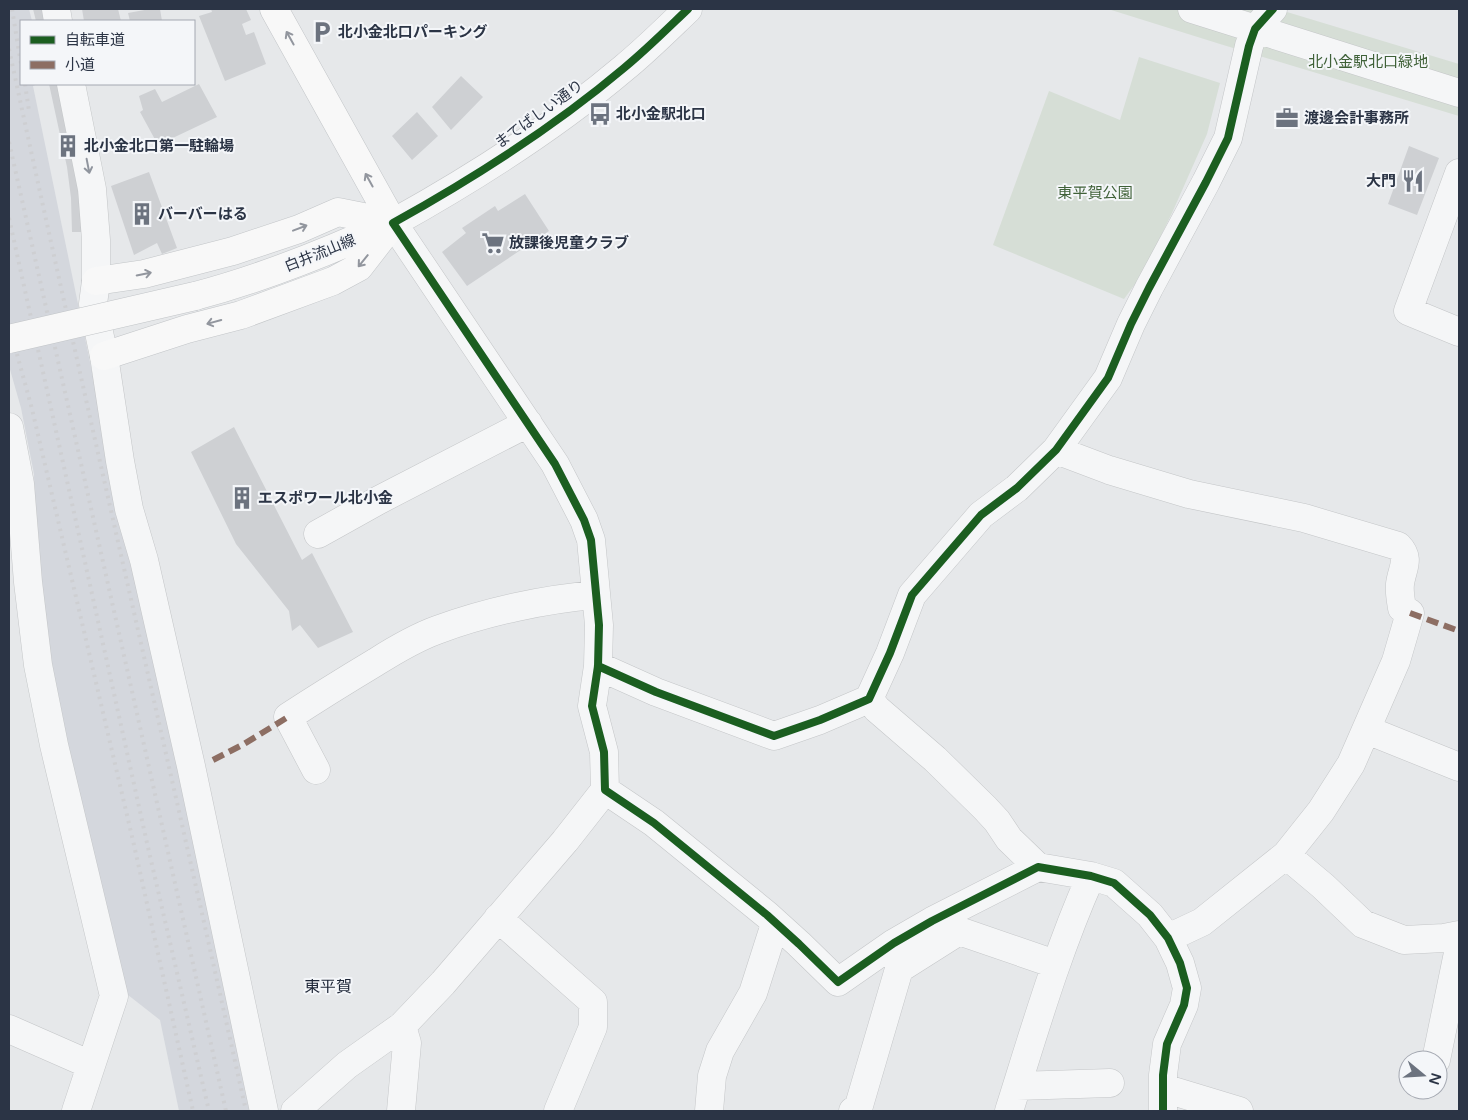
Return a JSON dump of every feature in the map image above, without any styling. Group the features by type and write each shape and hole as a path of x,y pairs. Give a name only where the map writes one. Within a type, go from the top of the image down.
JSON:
{"main road":[{"path":"274,9 393,223"},
{"path":"96,281 144,274 233,251 299,229 338,212 393,223"},
{"path":"104,356 187,329 241,315 333,281 359,267 393,223"},
{"name":"白井流山線","path":"9,339 229,287 278,270 393,223"}],"street":[{"name":"まてばしい通り","path":"393,223 470,178 574,107 624,68 688,9"},
{"path":"1192,9 1459,93"},
{"path":"598,666 656,692 774,736 820,720 869,699 890,653 912,594 981,515 1017,488 1056,450 1108,378 1145,295 1228,138 1249,46 1255,29 1273,9"},
{"path":"71,85 92,188 96,240 96,281 93,304 104,356 129,509 144,560 191,766 264,1111"},
{"path":"1459,173 1408,311 1459,332"},
{"path":"295,1111 347,1065 402,1026 443,983 565,841 605,790 604,752 592,706 598,666 600,625 591,540 584,520 555,464 393,223"},
{"path":"318,534 379,500 528,423"},
{"path":"9,427 20,484 28,582 38,666 54,745 114,996 76,1111"},
{"path":"1056,450 1109,470 1189,494 1304,518 1398,546 1404,552 1406,561 1400,585 1402,608 1410,613 1396,661 1351,764 1321,810 1286,855 1202,922 1168,938"},
{"path":"316,770 288,717 337,685 406,644 436,630 492,614 566,597 596,595"},
{"path":"869,699 877,709 936,759 985,808 997,821 1009,839 1038,867 1091,876 1114,883 1150,915 1168,938 1180,963 1187,988 1184,1005 1167,1044 1163,1100 1239,1111"},
{"path":"1366,730 1459,767"},
{"path":"605,790 654,823 799,944 838,982 894,943 932,921 1038,867"},
{"path":"1286,855 1323,886 1363,924 1404,940 1444,938 1459,935"},
{"path":"1009,1111 1055,964 1073,915 1091,876"},
{"path":"498,918 593,1002 593,1027 558,1111"},
{"path":"709,1111 712,1076 720,1051 752,993 775,924"},
{"path":"854,1111 858,1109 899,969 959,931 1055,964"},
{"path":"1438,1050 1459,948"},
{"path":"401,1111 407,1044 402,1026"},
{"path":"9,1029 91,1065"},
{"path":"1017,1086 1110,1083"}],"shaded area":[{"path":"9,9 29,9 32,20 20,20 20,85 35,85 33,86 129,551 256,1111 179,1111 160,1020 123,991 57,714 35,536 34,474 21,408 9,366"}],"green space":[{"name":"北小金駅北口緑地","path":"1108,9 1277,9 1459,64 1459,116 1220,44"},
{"name":"東平賀公園","path":"1139,57 1220,83 1207,134 1172,213 1141,276 1124,299 993,245 1049,91 1120,120"}],"building":[{"path":"33,9 45,9 47,20 36,20"},
{"path":"82,9 118,9 121,20 84,20"},
{"path":"160,9 162,20 130,20 128,13"},
{"path":"211,9 246,9 251,20 242,24 246,35 254,32 266,64 225,81 199,16 212,12"},
{"path":"461,76 483,97 451,130 432,107"},
{"path":"199,84 217,117 158,145 140,112 143,110 139,96 155,89 162,102"},
{"name":"北小金北口第一駐輪場","path":"49,85 62,85 80,180 83,232 72,232 71,198 67,167"},
{"path":"417,112 438,136 412,160 392,136"},
{"name":"大門","path":"1409,146 1439,158 1417,215 1388,204"},
{"name":"バーバーはる","path":"149,172 177,248 162,254 157,243 134,255 111,186"},
{"name":"放課後児童クラブ","path":"525,194 549,231 467,286 442,252 466,233 462,228 495,206 498,211"},
{"name":"エスポワール北小金","path":"234,427 302,560 312,553 353,632 318,648 300,625 292,631 289,611 236,544 191,452"}],"railway":[{"path":"12,9 20,58"},
{"path":"9,49 246,1111"},
{"path":"25,85 29,111"},
{"path":"9,142 226,1111"},
{"path":"9,218 147,843 209,1111"},
{"path":"9,325 32,409 134,845 193,1111"}],"marked path":[{"path":"1410,613 1459,631"},
{"path":"213,760 244,744 288,717"}],"cycle path":[{"path":"688,9 632,61 541,132 483,170 393,223 555,464 584,520 591,540 599,625 598,666 592,706 604,752 605,790 654,823 767,915 838,982 894,943 932,921 1038,867 1091,876 1114,883 1150,915 1168,938 1180,963 1187,988 1184,1005 1167,1044 1163,1075 1163,1111"},
{"path":"598,666 656,692 774,736 820,720 869,699 890,653 912,595 981,515 1017,488 1056,450 1108,378 1131,324 1228,138 1249,46 1255,29 1273,9"}],"place":[{"name":"北小金北口パーキング","path":"322,32"},
{"name":"北小金駅北口","path":"600,114"},
{"name":"渡邊会計事務所","path":"1287,118"},
{"name":"北小金北口第一駐輪場","path":"68,146"},
{"name":"大門","path":"1413,181"},
{"name":"バーバーはる","path":"142,214"},
{"name":"放課後児童クラブ","path":"493,243"},
{"name":"エスポワール北小金","path":"242,498"}],"district":[{"name":"東平賀","path":"328,987"}]}
